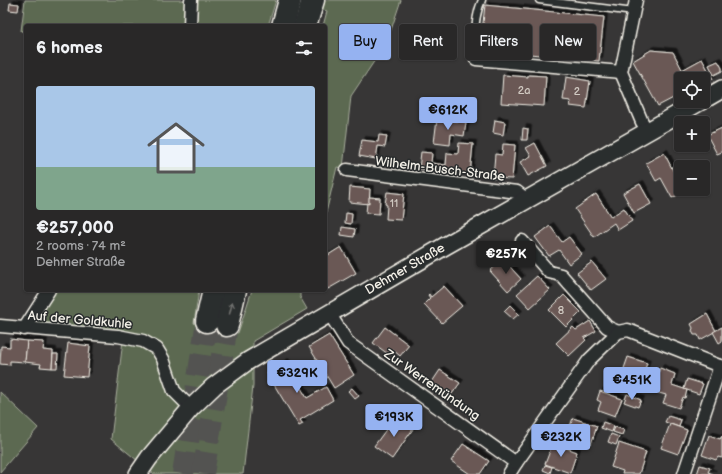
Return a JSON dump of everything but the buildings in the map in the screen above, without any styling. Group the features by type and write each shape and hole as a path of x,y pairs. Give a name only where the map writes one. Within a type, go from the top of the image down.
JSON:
{"highway":[{"path":"284,24 290,0"},
{"path":"307,24 313,0"},
{"path":"214,292 217,323 234,292"}],"street":[{"path":"190,24 191,0"},
{"path":"635,6 621,72 642,122 648,131"},
{"path":"487,60 621,72"},
{"name":"Dehmer Straße","path":"710,96 722,89"},
{"name":"Dehmer Straße","path":"138,474 149,458 190,408 214,386 248,361 688,108"},
{"name":"Wilhelm-Busch-Straße","path":"347,170 517,192 527,200"},
{"path":"522,241 549,272 561,275 607,327 618,332"},
{"path":"24,329 48,292"},
{"name":"Zur Werremündung","path":"329,314 348,343 516,463"},
{"name":"Auf der Goldkuhle","path":"0,326 118,336 143,341 157,349 163,359 174,392 190,408"},
{"path":"509,474 589,360 618,332 628,330 721,366 684,474"}],"lane":[{"path":"477,24 478,8 482,0"},
{"path":"539,0 635,6"}],"green space":[{"path":"25,0 276,0 269,24 24,24 24,32 21,31"},
{"path":"285,0 401,0 391,30 391,24 339,24 339,60 375,60 351,96 343,168 337,167 327,209 327,24 324,24 327,11"},
{"path":"44,292 199,292 194,323 238,333 251,292 300,292 300,297 307,309 253,341 253,386 243,474 154,474 111,439 124,332 22,323"},
{"path":"0,392 38,428 0,472"}],"tunnel":[{"path":"183,474 207,321"},
{"path":"203,474 227,325"}]}
